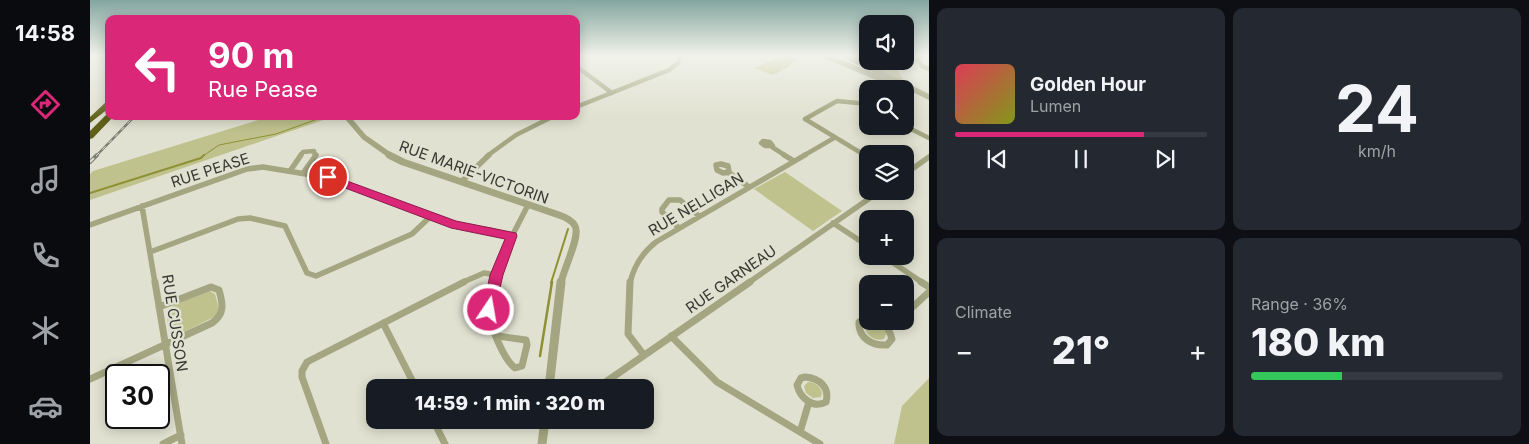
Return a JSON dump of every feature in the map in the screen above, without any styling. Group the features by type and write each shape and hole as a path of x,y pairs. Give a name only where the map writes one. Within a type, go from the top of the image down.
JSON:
{"highway":[{"path":"90,121 105,108"},
{"path":"90,136 106,120"}],"street":[{"path":"590,77 612,93"},
{"path":"580,105 652,77"},
{"path":"888,77 929,97"},
{"path":"914,95 929,102"},
{"path":"859,104 837,101 805,118 807,122 859,152"},
{"name":"RUE MARIE-VICTORIN","path":"349,120 359,133 383,152 413,166 567,218 576,226 577,234 565,266 560,292 550,379"},
{"path":"461,182 503,144 545,120"},
{"path":"914,130 929,138"},
{"name":"RUE NELLIGAN","path":"644,355 632,342 628,332 628,288 630,276 638,259 645,250 699,216 834,138"},
{"path":"772,147 794,161"},
{"path":"290,171 302,153 307,150 314,151 316,155 303,173"},
{"path":"914,168 929,157"},
{"name":"RUE PEASE","path":"90,225 249,168 263,167 333,179 461,227 483,229 512,236"},
{"path":"728,172 749,187"},
{"path":"679,228 662,212 662,209 670,200 680,200 699,216"},
{"name":"RUE GARNEAU","path":"610,379 867,200"},
{"path":"497,336 526,340 527,345 522,366 517,368 511,365 497,336 489,314 497,275 512,236 528,205"},
{"name":"RUE CUSSON","path":"142,206 182,444"},
{"path":"150,252 235,219 250,218 285,226 307,272 312,276 318,276 412,234 431,216"},
{"path":"834,224 859,240"},
{"path":"896,265 929,287"},
{"path":"326,444 302,377 303,368 310,361 476,275 487,273 497,275"},
{"path":"90,379 215,322 222,315 224,308 219,290 213,287 204,288 159,307"},
{"path":"914,306 929,292"},
{"path":"383,323 411,379"},
{"path":"860,330 871,342 882,346 891,343 892,335 889,330"},
{"path":"671,336 717,382 820,444"},
{"path":"800,432 810,402"},
{"path":"438,429 445,444"},
{"path":"542,444 544,429"},
{"path":"163,444 181,435"}],"green space":[{"path":"891,77 901,77 903,80 897,80"},
{"path":"258,120 323,120 90,200 90,174 93,171"},
{"path":"785,172 842,211 813,231 754,189"},
{"path":"210,291 215,294 219,309 216,316 180,334 171,333 168,314 171,308 177,303"},
{"path":"866,330 884,330 886,334 884,339 881,340 869,336"},
{"path":"929,378 929,444 894,444 902,406"},
{"path":"808,382 819,386 822,393 821,397 813,398 806,393 804,386"}],"waterway":[{"path":"203,156 219,145 276,134 315,120"},
{"path":"90,193 203,156"},
{"path":"551,283 568,229"},
{"path":"540,356 552,282"}],"railway":[{"path":"96,156 131,120"},
{"path":"90,162 96,156"}],"route":[{"path":"328,177 464,228 490,230 512,236 497,275 489,310"}]}
